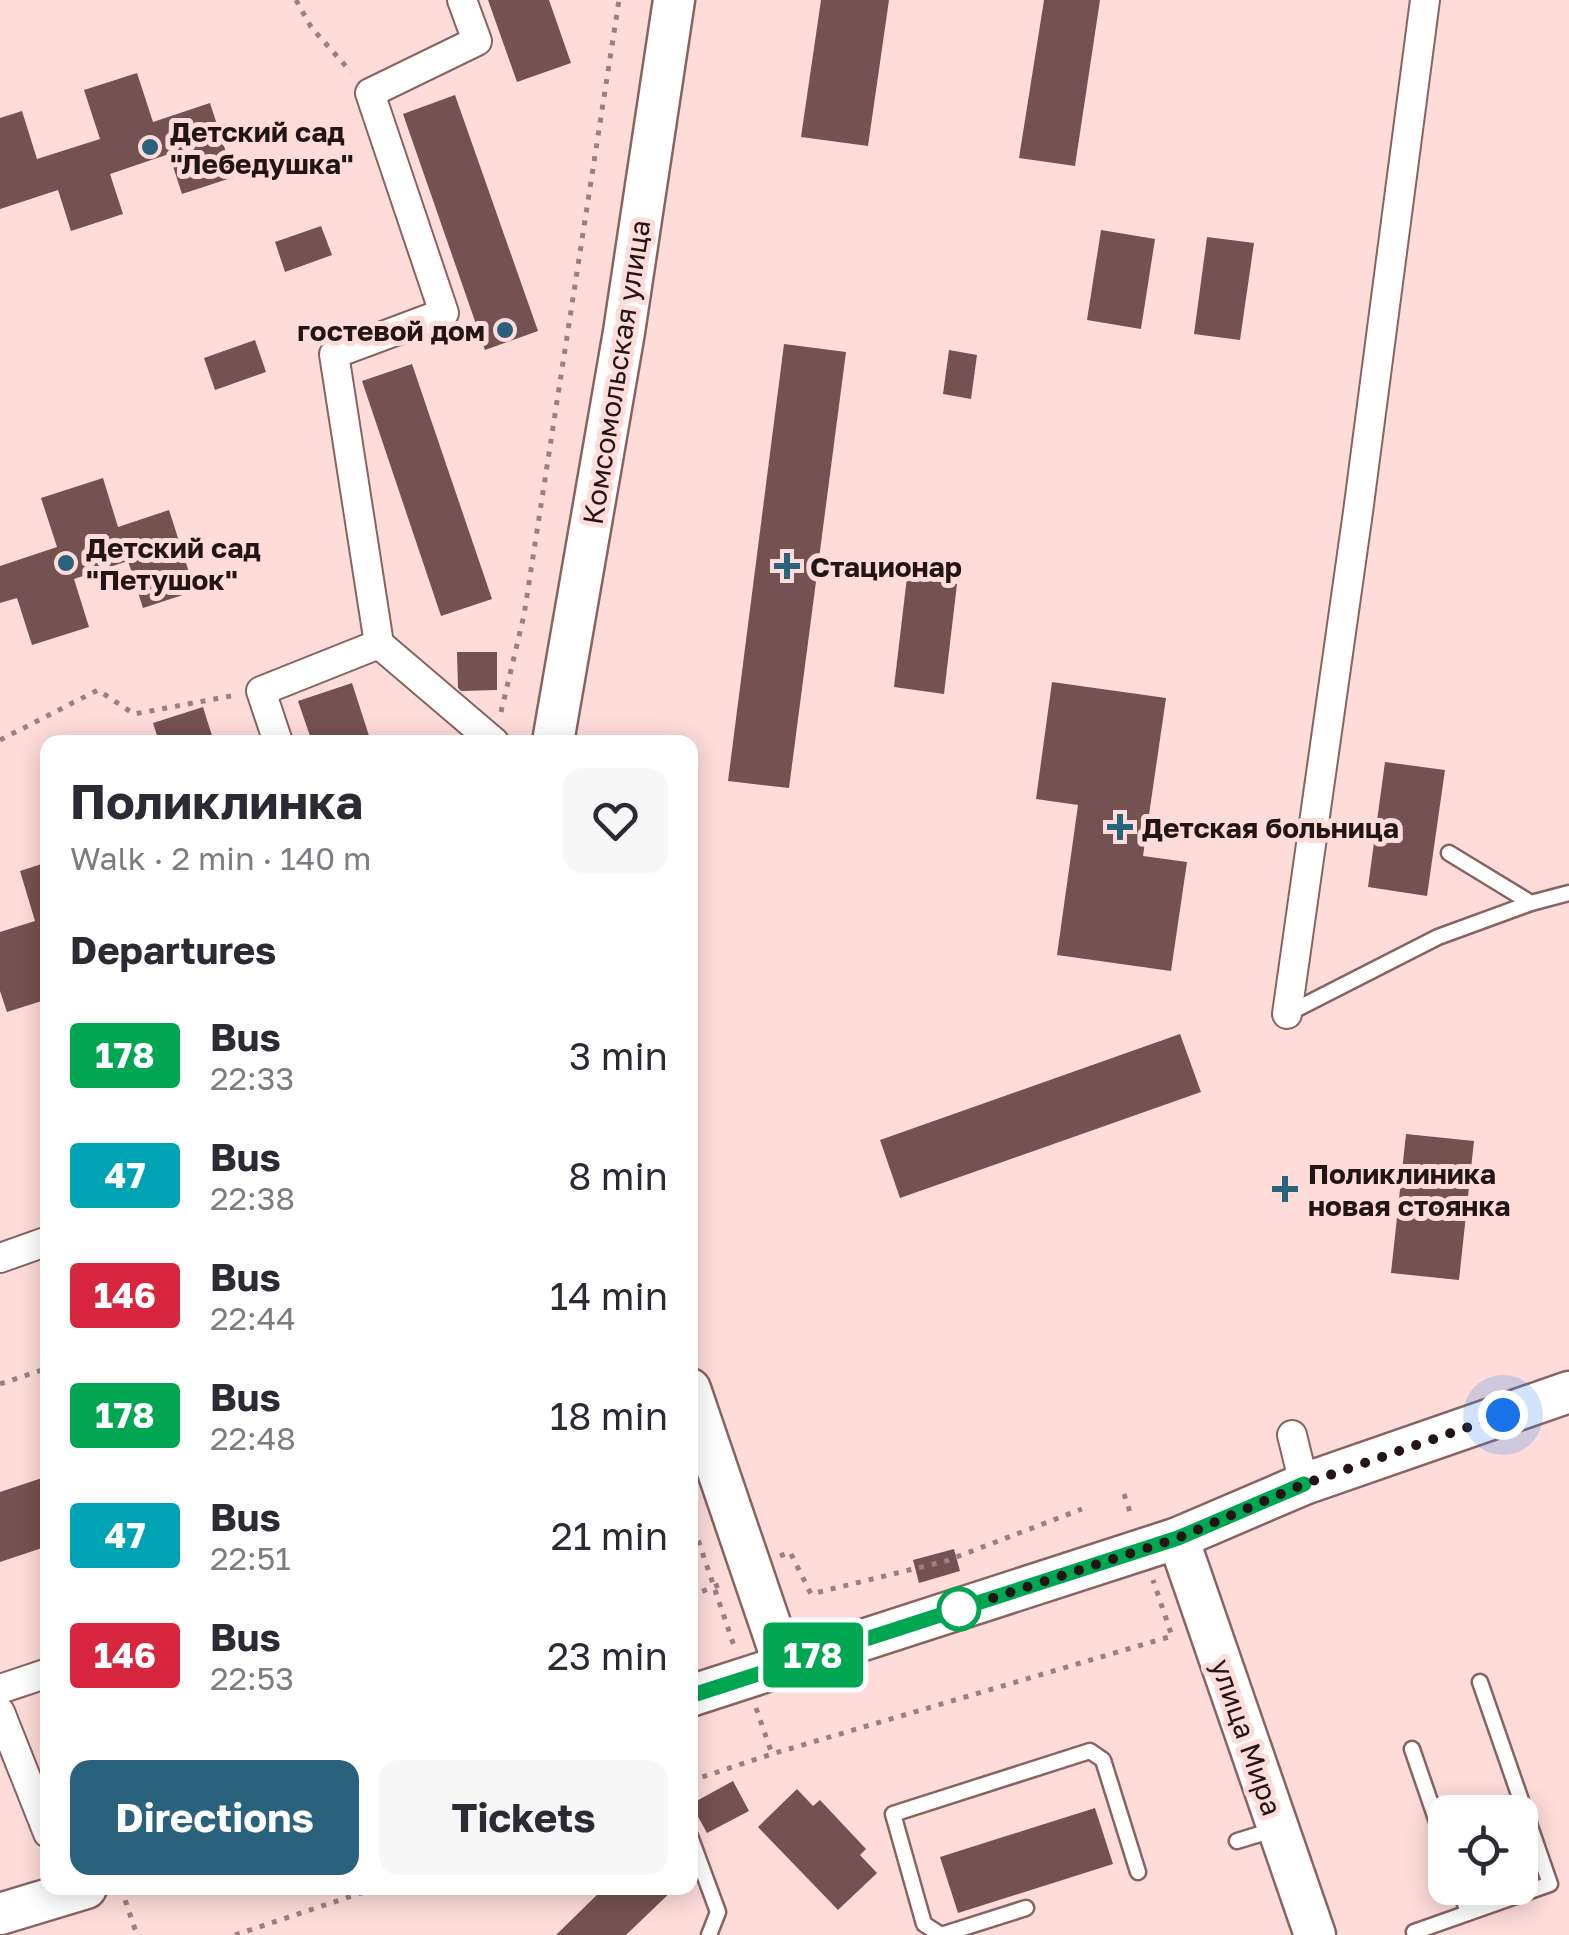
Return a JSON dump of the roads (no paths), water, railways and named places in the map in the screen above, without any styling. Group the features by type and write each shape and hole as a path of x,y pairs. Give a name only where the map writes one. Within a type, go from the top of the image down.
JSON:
{"street":[{"path":"462,0 477,41 370,93 444,314 334,354 379,644 486,735"},
{"name":"Комсомольская улица","path":"554,735 624,332 674,0"},
{"path":"1287,1014 1425,0"},
{"path":"276,735 261,691 379,644"},
{"path":"0,1258 40,1244"},
{"path":"698,1693 1161,1544 1304,1484 1569,1392"},
{"path":"698,1413 784,1664"},
{"path":"1292,1435 1304,1484"},
{"name":"улица Мира","path":"1161,1544 1278,1828 1315,1935"},
{"path":"0,1689 40,1676"},
{"path":"0,1712 40,1813"},
{"path":"0,1914 57,1895"}],"lane":[{"path":"1449,853 1531,903"},
{"path":"1287,1014 1438,937 1569,893"},
{"path":"1412,1934 1550,1884 1480,1682"},
{"path":"1412,1749 1428,1795"},
{"path":"1026,1908 941,1935 924,1924 893,1814 1090,1751 1103,1760 1138,1872"},
{"path":"1236,1841 1278,1828"},
{"path":"698,1858 718,1912 709,1935"},
{"path":"1465,1905 1468,1913"}],"place":[{"name":"Детский сад \"Лебедушка\"","path":"150,147"},
{"name":"гостевой дом","path":"505,330"},
{"name":"Детский сад \"Петушок\"","path":"66,563"},
{"name":"Стационар","path":"787,566"},
{"name":"Детская больница","path":"1120,827"},
{"name":"Поликлиника новая стоянка","path":"1285,1189"}]}
